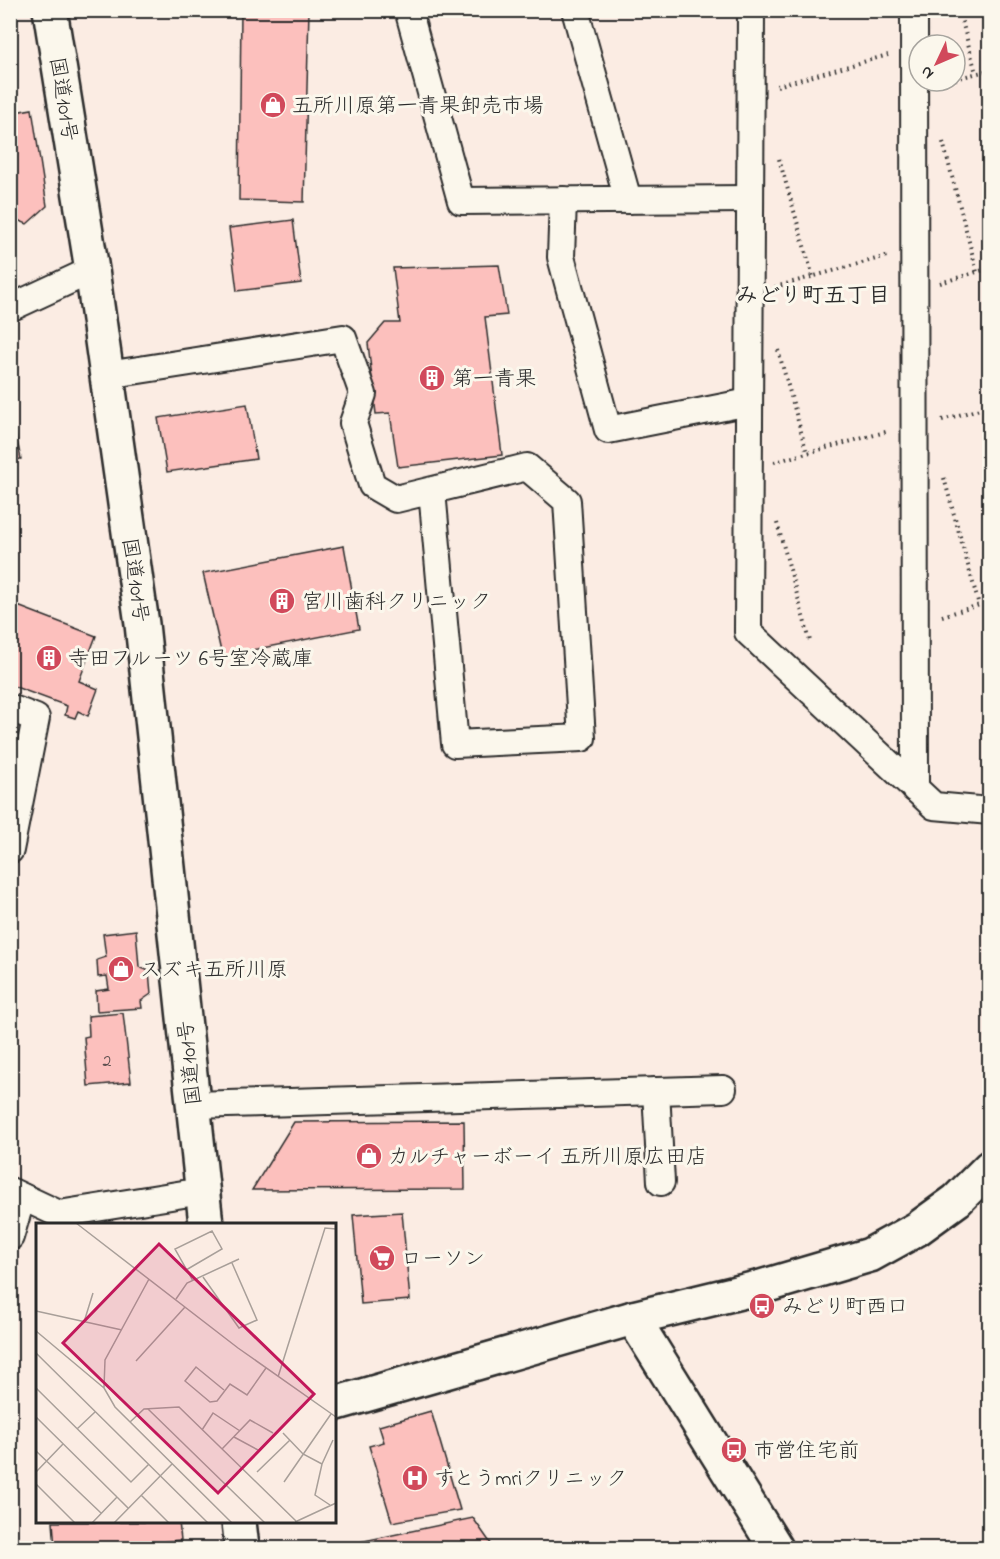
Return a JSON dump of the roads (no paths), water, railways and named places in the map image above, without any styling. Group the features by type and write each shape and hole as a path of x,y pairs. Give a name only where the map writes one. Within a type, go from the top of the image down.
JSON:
{"main road":[{"name":"国道101号","path":"50,10 92,270 142,624 206,1223"},
{"path":"336,1403 633,1318 761,1287 870,1255 917,1229 957,1200 990,1167"},
{"path":"633,1318 776,1548"},
{"path":"239,1523 242,1548"}],"street":[{"path":"575,10 628,200"},
{"path":"751,10 748,632 934,807 990,811"},
{"path":"914,10 915,789"},
{"path":"409,13 461,201 750,199"},
{"path":"562,200 561,257 608,430 749,402"},
{"path":"10,308 92,270"},
{"path":"107,375 343,338 363,394 353,423 372,485 396,499 432,490 527,467 567,501 582,738 455,744 432,490"},
{"path":"10,708 36,718 10,850"},
{"path":"193,1105 723,1089"},
{"path":"656,1091 661,1182"},
{"path":"10,1237 16,1194 59,1214 202,1191"}],"place":[{"name":"五所川原第一青果卸売市場","path":"273,105"},
{"name":"第一青果","path":"432,378"},
{"name":"宮川歯科クリニック","path":"282,601"},
{"name":"寺田フルーツ 6号室冷蔵庫","path":"49,658"},
{"name":"スズキ五所川原","path":"121,969"},
{"name":"カルチャーボーイ 五所川原広田店","path":"369,1156"},
{"name":"ローソン","path":"382,1258"},
{"name":"みどり町西口","path":"762,1306"},
{"name":"市営住宅前","path":"734,1450"},
{"name":"すとうmriクリニック","path":"415,1478"}],"district":[{"name":"みどり町五丁目","path":"813,294"}]}
